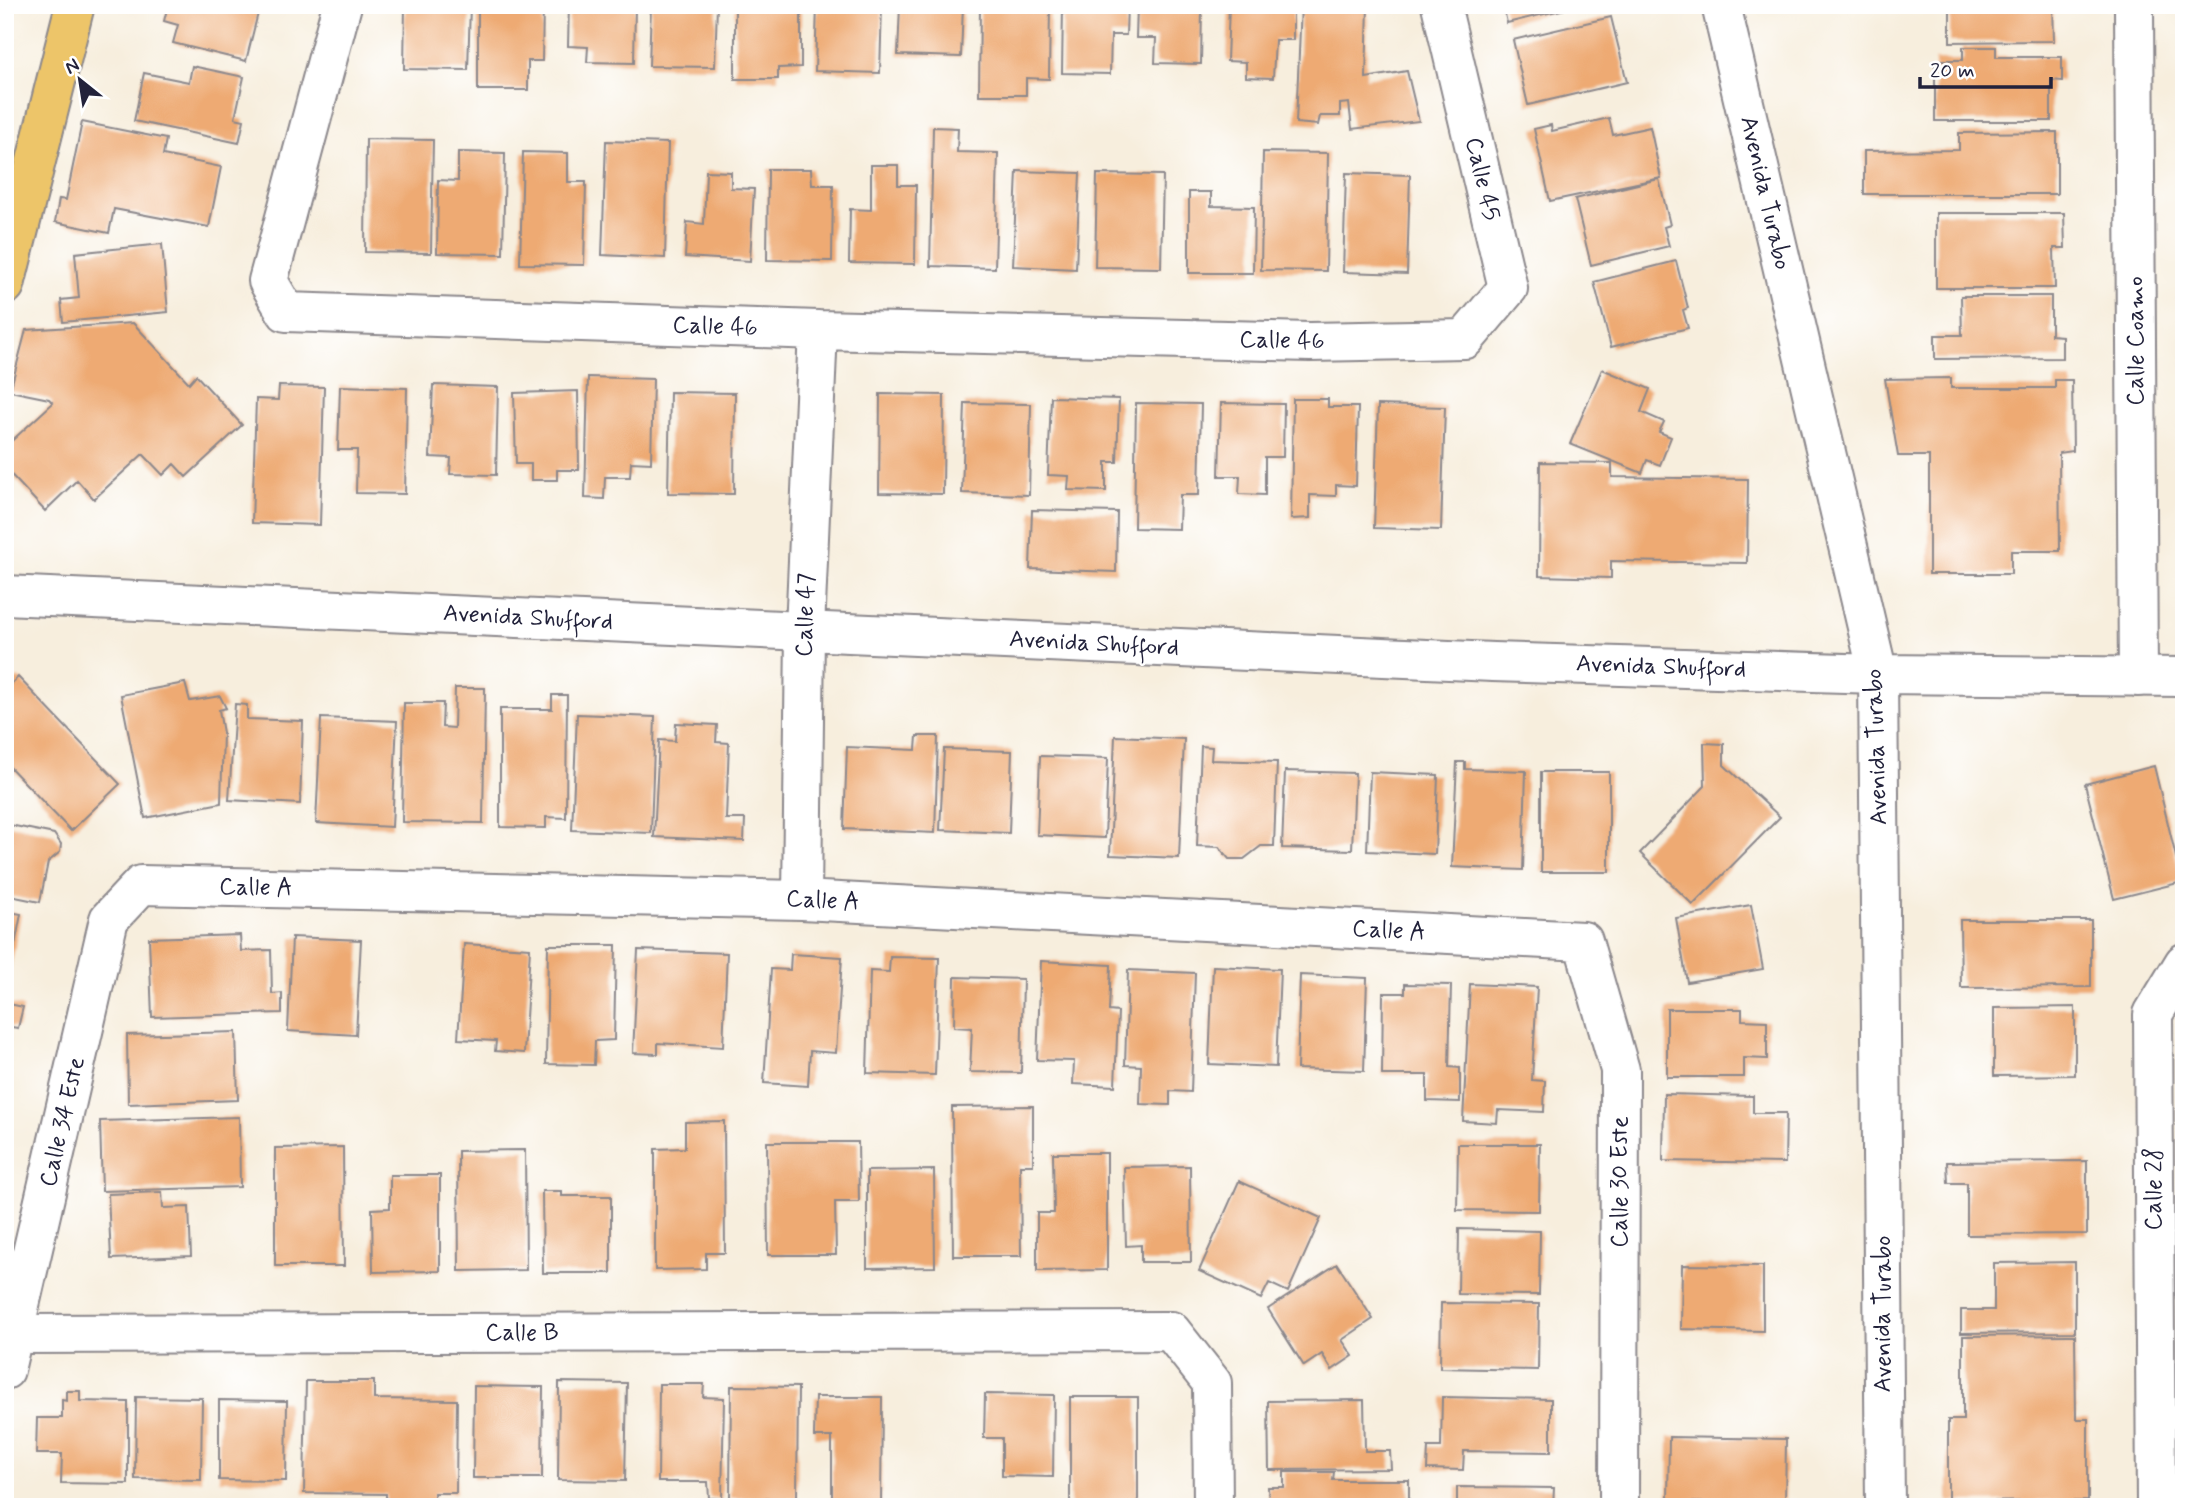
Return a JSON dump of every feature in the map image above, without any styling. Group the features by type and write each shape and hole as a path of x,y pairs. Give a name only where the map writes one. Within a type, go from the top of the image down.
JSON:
{"main road":[{"path":"5,285 75,5"}],"street":[{"name":"Calle 46","path":"342,5 268,281 286,312 818,330 1310,342 1465,339"},
{"name":"Calle 45","path":"1440,5 1508,288 1465,339"},
{"name":"Avenida Turabo","path":"1721,5 1878,674 1885,1507"},
{"name":"Calle Coamo","path":"2134,5 2138,677"},
{"name":"Calle 47","path":"802,900 805,631 818,330"},
{"name":"Avenida Shufford","path":"5,595 1493,662 1878,674 2184,677"},
{"name":"Calle A","path":"141,885 802,900 1504,937"},
{"name":"Calle 34 Este","path":"5,1370 109,919 141,885"},
{"name":"Calle 30 Este","path":"1504,937 1583,941 1620,1070 1619,1507"},
{"name":"Calle 28","path":"2156,1507 2153,1014 2184,963"},
{"name":"Calle B","path":"14,1334 1171,1331 1212,1383 1213,1507"}],"building":[{"path":"168,5 260,5 246,61 173,43 178,25 164,21"},
{"path":"405,5 470,5 468,70 404,69"},
{"path":"478,5 543,5 542,61 528,61 528,90 478,90"},
{"path":"569,5 635,5 634,63 587,62 588,47 568,46"},
{"path":"651,5 717,5 715,67 649,66"},
{"path":"735,5 801,5 801,67 778,68 778,79 735,79"},
{"path":"817,5 882,5 880,73 815,71"},
{"path":"900,5 963,5 961,57 898,55"},
{"path":"980,5 1050,5 1049,79 1026,78 1026,95 979,95"},
{"path":"1063,5 1127,5 1126,35 1111,35 1110,74 1062,73"},
{"path":"1137,5 1202,5 1201,64 1155,63 1156,38 1136,38"},
{"path":"1229,5 1293,5 1293,40 1275,40 1273,78 1246,77 1246,62 1227,61"},
{"path":"1301,5 1368,5 1366,78 1407,71 1419,121 1352,129 1349,103 1340,104 1340,116 1320,116 1318,125 1296,123"},
{"path":"1503,5 1578,5 1578,6 1507,23"},
{"path":"1950,5 2053,5 2054,41 1950,42"},
{"path":"1611,17 1627,82 1528,105 1513,40"},
{"path":"1963,47 1996,47 1996,57 2062,57 2062,81 2051,80 2051,121 1935,121 1935,60 1963,60"},
{"path":"192,66 244,77 235,118 244,120 239,143 134,121 144,73 189,82"},
{"path":"1609,118 1613,135 1650,127 1661,178 1550,201 1534,129 1551,125 1552,131"},
{"path":"82,122 166,139 163,155 221,167 209,227 114,209 109,233 55,222 59,199 66,200"},
{"path":"933,127 958,128 957,152 998,153 995,268 930,266"},
{"path":"2057,132 2057,194 1864,194 1864,151 1959,150 1959,133"},
{"path":"366,139 433,140 431,253 365,252"},
{"path":"606,141 668,143 665,258 602,255"},
{"path":"458,152 505,153 503,254 437,253 438,180 458,181"},
{"path":"523,152 568,153 568,182 586,182 584,265 520,264"},
{"path":"1263,152 1328,153 1326,271 1261,270"},
{"path":"871,165 898,165 898,185 916,185 915,264 849,263 850,209 871,210"},
{"path":"768,169 811,169 812,185 833,185 832,261 767,260"},
{"path":"706,171 731,172 731,188 754,189 750,261 685,257 687,222 704,224"},
{"path":"1017,171 1080,173 1076,269 1013,266"},
{"path":"1346,173 1410,175 1407,274 1343,272"},
{"path":"1097,174 1163,175 1161,268 1095,267"},
{"path":"1659,179 1670,225 1664,227 1669,246 1591,265 1575,199"},
{"path":"1189,192 1211,192 1211,206 1254,207 1253,273 1189,273"},
{"path":"1936,213 2064,213 2065,248 2054,248 2055,288 1936,288"},
{"path":"162,244 168,312 63,322 61,300 79,298 75,253"},
{"path":"1676,261 1688,308 1683,310 1688,328 1611,347 1594,282"},
{"path":"1961,296 2051,296 2051,335 2062,336 2062,358 1935,359 1935,335 1962,335"},
{"path":"133,323 189,383 196,375 242,425 186,477 174,464 163,475 143,454 94,499 77,480 45,511 5,468 5,447 53,403 49,399 10,391 26,330"},
{"path":"1602,369 1650,389 1641,412 1664,422 1659,432 1671,437 1660,465 1647,460 1642,473 1570,444"},
{"path":"588,377 653,379 651,463 631,462 630,477 605,477 604,499 585,498"},
{"path":"1951,378 1951,388 2055,388 2055,380 2072,380 2073,451 2059,453 2060,551 2011,551 2011,574 1929,574 1929,456 1898,456 1885,379"},
{"path":"433,385 498,387 496,475 450,474 451,458 430,457"},
{"path":"279,386 324,387 320,525 252,523 256,399 278,400"},
{"path":"340,386 407,388 405,494 356,493 357,450 338,450"},
{"path":"578,391 579,470 557,470 557,480 531,480 531,464 516,464 514,393"},
{"path":"670,392 735,393 734,494 668,493"},
{"path":"880,394 944,395 943,494 879,493"},
{"path":"1051,397 1119,399 1117,462 1106,462 1106,491 1068,490 1069,476 1048,475"},
{"path":"1293,399 1328,399 1328,407 1358,407 1356,486 1336,485 1336,496 1310,495 1310,518 1291,519"},
{"path":"965,403 1031,404 1029,495 962,493"},
{"path":"1136,403 1201,404 1199,495 1180,495 1179,529 1134,528"},
{"path":"1221,403 1284,404 1283,457 1265,457 1265,495 1239,494 1240,476 1219,476"},
{"path":"1378,405 1445,407 1441,530 1374,528"},
{"path":"1540,462 1612,463 1612,477 1748,479 1747,563 1611,561 1611,578 1539,576"},
{"path":"1032,510 1117,512 1116,572 1030,569"},
{"path":"18,677 120,784 71,831 5,762 5,690"},
{"path":"185,683 190,701 220,696 226,708 219,710 223,733 221,803 145,818 121,695"},
{"path":"455,688 485,688 483,823 402,822 404,703 443,703 442,727 454,728"},
{"path":"552,695 567,695 566,818 546,817 546,828 500,827 500,709 552,709"},
{"path":"235,704 247,705 247,719 303,721 300,804 229,800"},
{"path":"577,714 655,717 651,833 572,830"},
{"path":"321,718 397,721 392,827 316,823"},
{"path":"676,723 717,725 716,742 729,743 726,819 745,819 744,841 654,837 659,740 675,741"},
{"path":"917,736 938,736 935,833 844,829 847,747 916,750"},
{"path":"1115,736 1184,739 1179,858 1110,855"},
{"path":"1704,743 1724,744 1724,765 1780,817 1693,905 1640,853 1705,786"},
{"path":"1201,746 1212,747 1211,760 1277,762 1274,846 1261,846 1244,859 1229,859 1219,847 1197,846"},
{"path":"944,749 1012,751 1009,833 940,830"},
{"path":"1040,756 1108,758 1105,838 1037,835"},
{"path":"1457,762 1465,762 1465,769 1526,771 1523,870 1452,867"},
{"path":"2154,766 2182,882 2114,899 2085,784"},
{"path":"1285,771 1355,773 1352,850 1282,848"},
{"path":"1370,772 1438,775 1435,854 1367,851"},
{"path":"1541,772 1609,772 1609,872 1541,872"},
{"path":"5,824 54,834 61,844 60,852 48,862 40,902 5,895"},
{"path":"1751,905 1763,969 1687,982 1676,918"},
{"path":"5,911 21,914 8,981 5,980"},
{"path":"1960,920 2091,920 2091,987 1961,988"},
{"path":"240,935 241,951 271,950 272,994 282,993 282,1013 152,1017 149,938"},
{"path":"292,937 361,940 356,1035 288,1031"},
{"path":"464,944 530,948 524,1053 495,1051 496,1041 458,1039"},
{"path":"548,945 616,945 614,1040 595,1041 594,1065 546,1064"},
{"path":"638,950 727,953 723,1047 658,1043 658,1054 633,1053"},
{"path":"791,954 842,957 836,1053 810,1051 808,1086 764,1083 771,969 790,970"},
{"path":"890,957 939,958 935,1075 867,1073 870,971 889,972"},
{"path":"1041,961 1111,965 1109,1011 1118,1012 1115,1086 1073,1084 1074,1061 1037,1060"},
{"path":"1213,966 1280,969 1276,1067 1209,1064"},
{"path":"1128,970 1195,973 1191,1092 1170,1091 1170,1105 1140,1104 1141,1066 1125,1065"},
{"path":"1300,975 1367,978 1364,1071 1297,1069"},
{"path":"955,977 1023,979 1021,1073 970,1072 972,1028 954,1027"},
{"path":"1405,984 1451,985 1449,1067 1460,1068 1460,1102 1427,1101 1427,1075 1382,1075 1383,993 1405,993"},
{"path":"1470,984 1537,987 1532,1080 1545,1081 1544,1112 1498,1110 1497,1123 1463,1121"},
{"path":"5,1003 23,1007 18,1028 5,1026"},
{"path":"2075,1007 2075,1075 1994,1076 1994,1008"},
{"path":"1667,1009 1742,1009 1742,1020 1767,1021 1767,1059 1744,1058 1744,1077 1667,1077"},
{"path":"236,1032 238,1100 128,1104 127,1035"},
{"path":"1664,1094 1753,1096 1753,1113 1786,1113 1785,1163 1663,1161"},
{"path":"1033,1106 1033,1165 1020,1165 1021,1256 953,1256 952,1107"},
{"path":"239,1117 240,1187 102,1191 100,1121"},
{"path":"724,1121 725,1253 706,1253 706,1269 655,1270 655,1149 685,1148 685,1122"},
{"path":"767,1142 858,1142 859,1202 835,1202 836,1255 768,1255"},
{"path":"1458,1144 1540,1144 1539,1211 1457,1210"},
{"path":"343,1147 344,1266 275,1266 275,1148"},
{"path":"525,1150 526,1270 459,1271 458,1151"},
{"path":"1053,1153 1107,1153 1107,1270 1037,1271 1037,1213 1054,1213"},
{"path":"2087,1161 2087,1234 1967,1235 1967,1183 1948,1183 1947,1162"},
{"path":"1190,1166 1191,1262 1141,1262 1141,1245 1126,1246 1124,1167"},
{"path":"934,1170 935,1267 867,1268 867,1171"},
{"path":"390,1175 440,1175 440,1271 373,1272 372,1209 390,1208"},
{"path":"1239,1181 1321,1218 1288,1292 1269,1283 1261,1299 1199,1271"},
{"path":"542,1191 562,1191 562,1196 611,1196 611,1273 543,1273"},
{"path":"162,1192 163,1208 189,1207 191,1256 111,1259 108,1194"},
{"path":"1459,1229 1540,1231 1539,1295 1458,1294"},
{"path":"2075,1262 2075,1332 1961,1333 1961,1310 1994,1310 1994,1263"},
{"path":"1337,1264 1373,1319 1342,1340 1353,1356 1332,1370 1322,1354 1304,1366 1268,1309"},
{"path":"1682,1265 1763,1266 1763,1331 1681,1329"},
{"path":"1441,1303 1539,1304 1538,1370 1440,1368"},
{"path":"2075,1335 2076,1419 2088,1419 2088,1501 1948,1502 1948,1420 1963,1420 1963,1336"},
{"path":"306,1381 374,1381 374,1399 457,1400 456,1493 434,1493 434,1507 386,1507 386,1494 304,1493"},
{"path":"559,1382 627,1383 625,1481 558,1480"},
{"path":"659,1384 704,1384 703,1397 724,1398 722,1499 709,1498 708,1482 658,1482"},
{"path":"474,1386 543,1387 542,1478 473,1478"},
{"path":"731,1386 798,1387 797,1499 730,1498"},
{"path":"67,1391 80,1391 80,1401 128,1402 128,1484 61,1483 62,1454 36,1454 37,1418 62,1418 62,1400 67,1401"},
{"path":"985,1394 1054,1395 1053,1477 1002,1476 1002,1438 984,1438"},
{"path":"136,1397 202,1398 201,1480 135,1479"},
{"path":"815,1397 882,1397 881,1506 832,1505 832,1437 814,1437"},
{"path":"1070,1397 1138,1397 1138,1507 1070,1507"},
{"path":"1442,1397 1551,1399 1551,1452 1464,1451 1463,1470 1427,1469 1428,1447 1441,1447"},
{"path":"219,1400 287,1401 286,1481 219,1480"},
{"path":"1364,1400 1365,1451 1390,1451 1391,1469 1269,1470 1268,1401"},
{"path":"1669,1437 1786,1439 1785,1504 1668,1502"},
{"path":"1284,1472 1334,1472 1333,1480 1409,1480 1409,1507 1269,1507 1268,1487 1284,1487"},
{"path":"1457,1487 1554,1488 1553,1507 1457,1507"}]}
